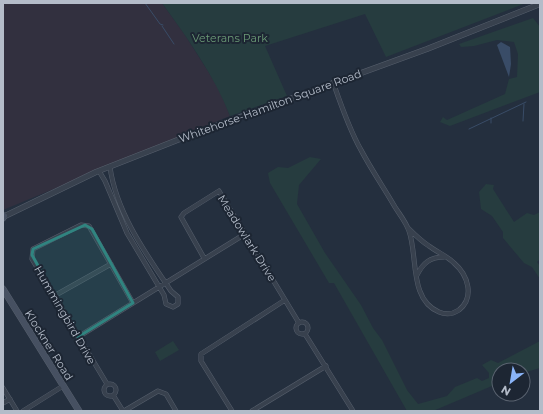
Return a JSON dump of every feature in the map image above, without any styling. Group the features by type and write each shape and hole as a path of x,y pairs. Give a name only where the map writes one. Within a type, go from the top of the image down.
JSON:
{"main road":[{"name":"Klockner Road","path":"3,289 79,411"}],"street":[{"name":"Whitehorse-Hamilton Square Road","path":"3,217 99,171 180,139 540,6"},
{"path":"333,82 354,138 408,228 425,244 456,264 468,285 467,301 457,311 448,314 434,310 420,291 414,251 408,228"},
{"path":"99,171 105,181 127,234 160,287 166,304 171,307 176,306 179,301 178,297 170,291 165,283 136,236 123,209 111,178 110,167"},
{"name":"Meadowlark Drive","path":"204,258 181,217 184,213 219,191 299,323"},
{"path":"111,197 117,194"},
{"path":"117,212 123,209"},
{"name":"Hummingbird Drive","path":"107,384 32,258 33,249 85,224 92,229 133,302"},
{"path":"78,337 245,234"},
{"path":"417,275 426,262 435,258 445,257"},
{"path":"54,296 111,264"},
{"path":"232,411 201,361 201,354 285,300"},
{"name":"Meadowlark Drive","path":"299,323 303,322 308,325 308,331 306,334"},
{"name":"Meadowlark Drive","path":"299,323 296,328 297,331 302,334 306,334 353,411"},
{"path":"252,411 326,366"},
{"name":"Hummingbird Drive","path":"107,384 111,383 116,387 113,395"},
{"name":"Hummingbird Drive","path":"107,384 104,387 104,393 107,396 113,395"},
{"path":"23,411 63,386"},
{"path":"3,388 17,411"},
{"path":"124,411 158,391 166,394 176,411"},
{"name":"Hummingbird Drive","path":"113,395 124,411"},
{"path":"3,403 10,399"}],"highlighted area":[{"path":"85,225 92,229 133,303 78,337 32,255 33,249"}],"shaded area":[{"path":"3,3 162,3 185,35 220,90 230,116 3,210"}],"green space":[{"name":"Veterans Park","path":"162,3 526,3 386,57 365,14 265,46 287,96 230,116 224,101 208,72 191,44"},
{"path":"533,18 540,27 540,92 450,126 440,122 443,117 447,120 505,94 509,79 517,77 518,54 514,42 497,40 474,46 461,47 459,44"},
{"path":"310,157 321,159 299,185 297,204 325,253 361,305 373,328 382,340 407,390 418,404 447,396 455,387 477,378 482,381 489,378 489,373 482,365 491,360 496,362 491,362 491,386 433,411 407,411 334,283 329,283 270,183 268,173 278,167 288,168"},
{"path":"486,184 494,185 493,189 514,222 527,213 534,215 540,212 540,259 537,262 540,266 540,279 532,267 524,263 503,238 503,232 492,216 481,209 479,192"},
{"path":"173,341 179,350 160,361 155,352"},
{"path":"540,341 540,368 531,371 531,362 500,362"}],"water":[{"path":"501,42 510,47 511,64 509,77 497,45"}],"waterway":[{"path":"145,3 160,24 163,25"},
{"path":"162,26 174,44"},
{"path":"469,129 526,102"},
{"path":"523,121 524,104"},
{"path":"491,118 491,123"}]}
